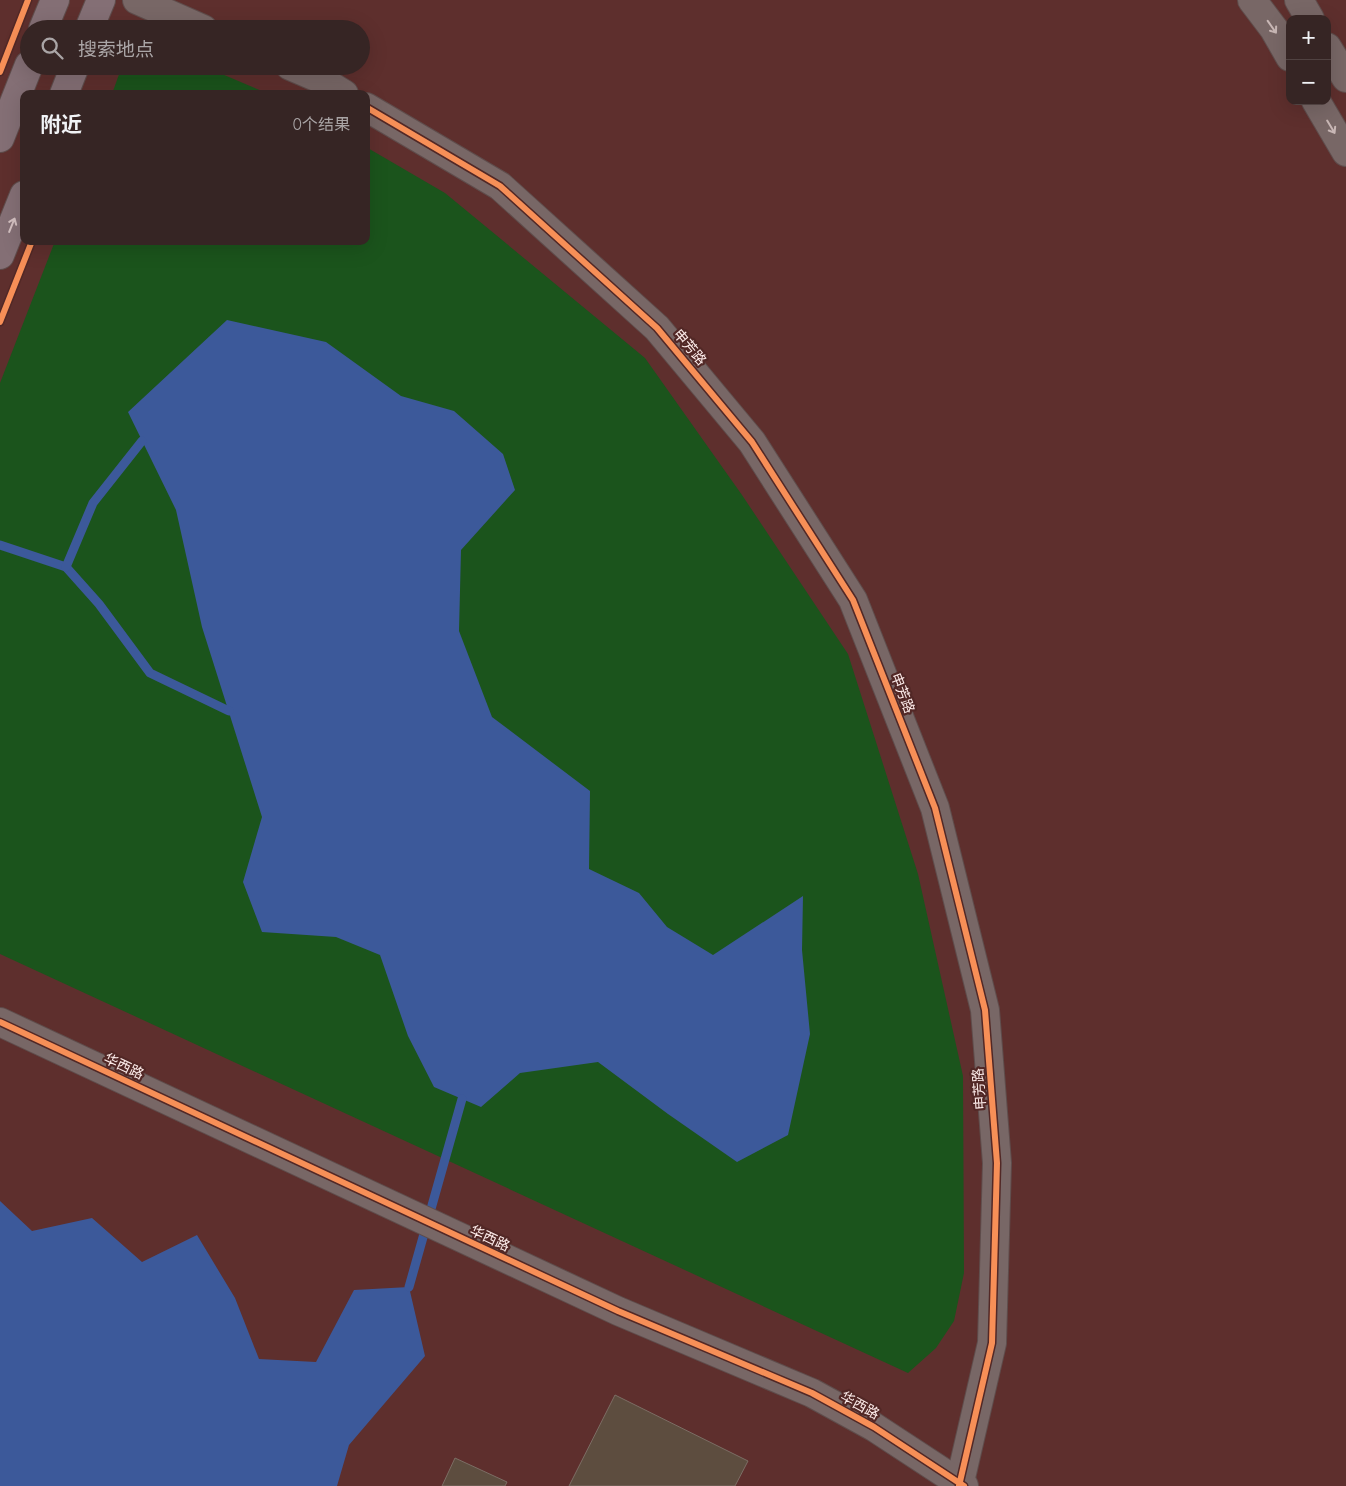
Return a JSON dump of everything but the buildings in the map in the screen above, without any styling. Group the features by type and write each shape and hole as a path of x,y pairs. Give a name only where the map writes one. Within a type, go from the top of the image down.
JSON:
{"main road":[{"path":"47,20 55,0"},
{"path":"93,20 101,0"},
{"path":"0,138 25,75"},
{"path":"65,90 71,75"},
{"path":"0,255 20,205"}],"street":[{"path":"137,0 183,20"},
{"path":"1252,0 1274,29 1286,50"},
{"path":"1299,0 1308,15"},
{"path":"1331,54 1346,78"},
{"path":"311,75 338,90"},
{"path":"1318,105 1346,152"},
{"name":"申芳路","path":"370,109 500,186 658,328 752,442 853,600 935,808 985,1010 997,1163 992,1343 961,1485"},
{"name":"华西路","path":"0,1022 618,1311 812,1393 874,1427 961,1485"}],"shaded area":[{"path":"0,0 1346,0 1346,1486 0,1486"}],"green space":[{"path":"119,75 224,75 260,90 113,90"},
{"path":"370,149 445,193 645,358 742,495 848,654 918,874 963,1076 964,1273 954,1321 936,1348 908,1373 0,954 0,383 53,245 370,245"}],"water":[{"path":"227,320 326,342 401,396 454,411 503,454 515,490 461,550 459,631 492,717 590,791 589,869 639,893 667,927 713,955 803,896 802,950 810,1034 788,1135 737,1162 598,1062 520,1073 481,1107 434,1087 408,1036 380,955 336,937 262,932 243,882 262,817 202,627 176,510 128,412"},
{"path":"0,1201 32,1231 92,1218 142,1262 197,1235 235,1298 259,1359 316,1362 354,1290 409,1287 425,1356 349,1445 337,1486 0,1486"}],"waterway":[{"path":"66,567 93,503 142,441"},
{"path":"0,545 66,567 99,604 150,673 229,711"},
{"path":"409,1287 462,1099"}],"cycle path":[{"path":"20,20 28,0"},
{"path":"0,72 20,21"},
{"path":"370,109 500,186 657,328 752,442 853,600 935,808 985,1010 997,1163 992,1343 959,1486"},
{"path":"0,322 30,245"},
{"path":"0,1022 618,1311 812,1393 874,1427 964,1486"}]}
